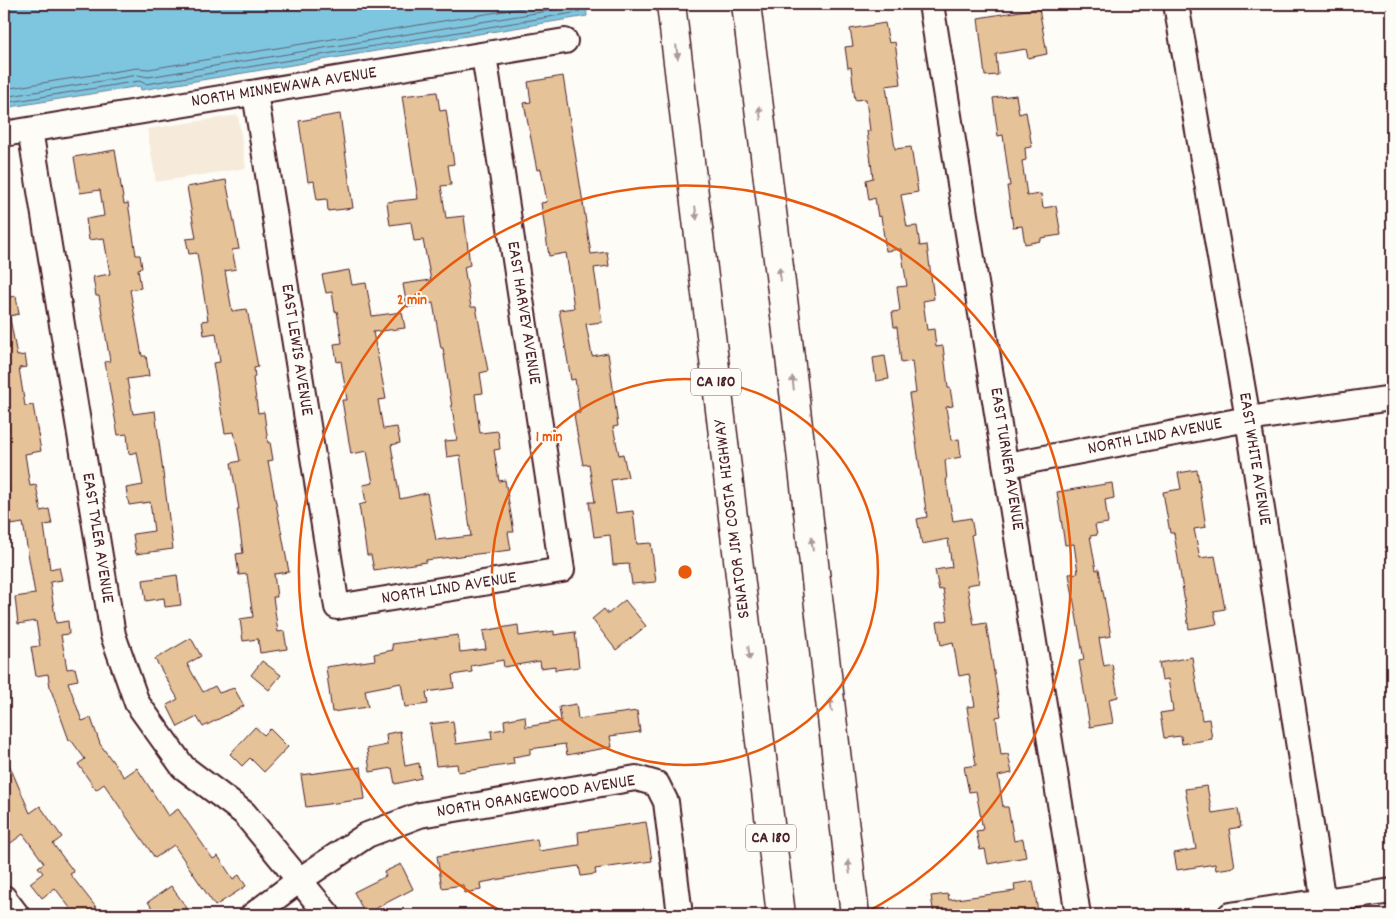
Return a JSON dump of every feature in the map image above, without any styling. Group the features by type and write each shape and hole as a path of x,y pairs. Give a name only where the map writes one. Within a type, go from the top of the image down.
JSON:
{"highway":[{"name":"SENATOR JIM COSTA HIGHWAY","path":"671,4 781,915"},
{"path":"746,4 788,332 855,915"},
{"path":"762,760 767,915"}],"street":[{"name":"EAST TURNER AVENUE","path":"931,4 1007,465 1078,915"},
{"name":"EAST WHITE AVENUE","path":"1176,4 1248,420 1324,908"},
{"name":"NORTH MINNEWAWA AVENUE","path":"4,134 565,41"},
{"name":"EAST HARVEY AVENUE","path":"484,55 562,570"},
{"name":"EAST LEWIS AVENUE","path":"255,93 337,607"},
{"name":"EAST TYLER AVENUE","path":"30,130 113,635 137,703 183,766 244,813 298,882 328,915"},
{"name":"NORTH LIND AVENUE","path":"1007,465 1248,420 1392,398"},
{"name":"NORTH LIND AVENUE","path":"337,607 562,570"},
{"name":"NORTH ORANGEWOOD AVENUE","path":"253,915 367,835 420,815 636,778 657,784 666,802 680,915"},
{"path":"1230,915 1324,908 1392,891"},
{"path":"4,898 17,915"}],"shaded area":[{"path":"238,115 246,168 156,182 147,129"}],"water":[{"path":"4,4 586,4 587,16 141,90 140,86 4,108"}],"building":[{"path":"1039,8 1047,54 1028,58 1026,49 996,54 998,75 985,76 978,18"},
{"path":"885,23 889,43 895,42 901,84 886,86 895,149 911,147 918,192 901,195 907,227 917,226 920,246 927,245 934,299 923,301 927,330 934,329 936,347 943,346 948,388 950,388 953,406 946,407 951,440 959,439 961,457 945,460 946,480 953,521 971,518 974,534 971,535 979,583 967,585 974,625 986,623 1001,716 996,717 1001,755 1008,754 1012,773 998,776 1003,807 1008,807 1014,841 1023,839 1026,857 988,864 985,849 980,850 976,831 983,830 976,791 969,792 964,767 976,765 967,707 975,706 969,674 959,676 953,642 941,645 937,622 948,620 943,589 939,590 935,570 952,567 948,539 922,544 917,519 927,517 909,394 916,393 912,361 901,363 897,327 894,327 892,312 900,311 897,287 907,286 901,249 886,251 881,216 878,217 875,198 869,200 866,180 873,178 867,131 870,131 866,99 855,100 851,67 848,68 845,47 853,46 850,29"},
{"path":"563,76 591,254 607,252 609,266 594,268 602,322 586,324 592,356 608,353 618,426 613,427 619,455 623,454 628,477 611,480 616,513 633,511 637,544 651,543 656,582 632,584 629,564 613,565 610,535 594,537 589,502 595,502 589,464 583,465 574,414 580,413 575,379 571,380 559,310 574,308 566,253 549,256 541,203 547,202 541,169 537,170 524,103 531,102 528,82"},
{"path":"437,92 440,111 446,110 454,164 448,165 451,185 441,186 446,218 464,216 470,265 464,267 471,307 476,307 488,371 480,373 483,393 475,394 480,433 498,431 500,449 494,450 499,481 505,480 514,532 508,532 511,550 426,560 426,562 374,570 371,555 367,555 359,505 366,503 363,485 373,483 367,451 351,454 342,400 347,400 341,361 337,362 334,344 342,343 337,311 335,312 332,292 326,293 322,275 349,270 352,285 366,283 372,316 402,312 405,328 373,332 386,399 378,400 383,429 397,427 400,443 391,445 400,499 427,493 436,540 471,536 460,455 447,457 445,441 457,440 443,348 441,348 433,303 407,307 403,284 431,280 423,240 414,241 411,222 390,225 387,202 418,199 402,96"},
{"path":"1016,95 1019,114 1026,112 1032,147 1025,148 1026,160 1022,161 1027,196 1041,194 1043,208 1056,206 1061,235 1041,238 1041,241 1025,244 1022,226 1013,227 1007,186 1010,186 1003,135 998,136 993,98"},
{"path":"340,114 353,208 328,211 327,199 317,200 314,181 308,182 299,121"},
{"path":"115,150 124,204 128,203 136,255 140,255 142,268 138,269 141,288 130,290 142,356 146,356 149,376 127,379 133,414 155,411 173,549 136,554 133,534 154,531 150,502 129,505 126,488 143,485 137,452 129,454 127,434 118,435 105,362 110,361 99,296 96,296 93,277 110,274 104,238 89,240 86,219 104,216 100,190 80,193 74,157"},
{"path":"226,180 239,249 232,250 236,269 225,271 232,311 247,309 258,367 254,368 255,377 253,378 258,413 264,412 268,443 270,442 273,460 268,461 289,572 274,574 277,597 273,597 278,632 284,631 287,649 260,653 258,639 243,641 240,619 253,617 247,574 239,575 236,554 243,553 237,509 239,509 231,463 240,461 234,432 225,433 213,363 220,362 216,333 204,335 202,321 208,320 197,253 189,254 186,239 196,238 187,187"},
{"path":"16,296 19,314 4,317 4,298"},
{"path":"10,318 17,356 25,355 27,367 19,368 25,406 33,405 41,451 25,454 30,486 36,485 41,511 49,509 52,524 44,525 50,569 59,567 62,580 50,582 56,623 68,621 69,634 61,635 67,669 75,668 78,680 68,682 82,721 91,718 100,744 124,777 137,768 168,816 178,809 213,859 218,856 233,879 239,875 246,886 215,906 174,845 155,858 104,784 96,790 78,764 85,759 71,740 69,740 50,687 48,674 36,676 31,647 40,646 36,621 18,624 15,597 35,594 23,523 11,525 5,491 9,490 4,455 4,431 9,430 4,395 4,319"},
{"path":"885,356 889,379 876,381 873,358"},
{"path":"1197,470 1206,527 1194,529 1200,558 1215,556 1225,609 1214,611 1217,624 1189,629 1174,533 1170,533 1163,492 1181,489 1178,473"},
{"path":"1112,483 1114,498 1105,500 1108,523 1095,525 1097,535 1090,536 1096,570 1099,569 1111,636 1099,638 1104,666 1112,664 1118,697 1109,699 1113,723 1090,727 1079,661 1084,660 1069,574 1078,573 1074,544 1065,545 1057,492"},
{"path":"177,575 181,605 165,607 164,598 146,601 143,580"},
{"path":"625,600 646,626 616,650 592,619 604,609 608,614"},
{"path":"518,625 519,636 554,631 554,635 575,632 579,667 555,670 555,666 541,668 540,661 504,667 503,660 471,666 472,672 452,675 454,688 426,692 428,704 405,707 401,683 365,690 368,707 332,712 326,667 375,660 374,654 393,650 392,644 458,635 460,652 486,649 483,631"},
{"path":"191,638 201,656 187,664 203,692 215,686 219,693 234,688 244,706 203,727 197,717 178,727 167,705 178,699 155,659"},
{"path":"1192,657 1202,720 1209,719 1212,739 1182,744 1181,736 1164,738 1160,713 1173,711 1168,679 1162,680 1159,663"},
{"path":"262,661 281,675 269,690 251,675"},
{"path":"576,704 578,719 637,711 640,732 610,736 612,747 567,755 565,744 530,749 530,754 513,757 514,764 458,772 457,764 436,766 430,724 453,721 456,744 492,739 491,731 505,729 504,720 525,716 526,727 561,721 559,707"},
{"path":"255,727 264,735 270,729 288,747 264,772 250,758 242,766 230,754"},
{"path":"400,731 405,766 419,763 421,778 395,784 392,768 370,772 367,749 387,745 386,734"},
{"path":"4,753 30,813 40,806 62,837 53,844 74,872 70,874 102,915 62,915 70,908 55,888 42,898 30,883 43,873 38,867 44,863 23,834 4,848"},
{"path":"361,767 365,799 306,807 301,775"},
{"path":"1207,786 1212,813 1238,809 1241,827 1229,829 1235,867 1216,870 1215,864 1177,870 1174,853 1196,849 1185,789"},
{"path":"646,822 652,861 595,869 596,874 581,876 579,866 543,871 480,883 481,890 464,893 463,885 442,888 437,856 537,839 539,851 579,845 578,832"},
{"path":"401,864 413,889 365,914 354,892 386,876 384,872"},
{"path":"1033,881 1038,912 1017,915 934,915 931,896 948,894 949,900 1015,891 1014,884"},
{"path":"171,886 187,908 176,915 157,915 148,902"}]}
